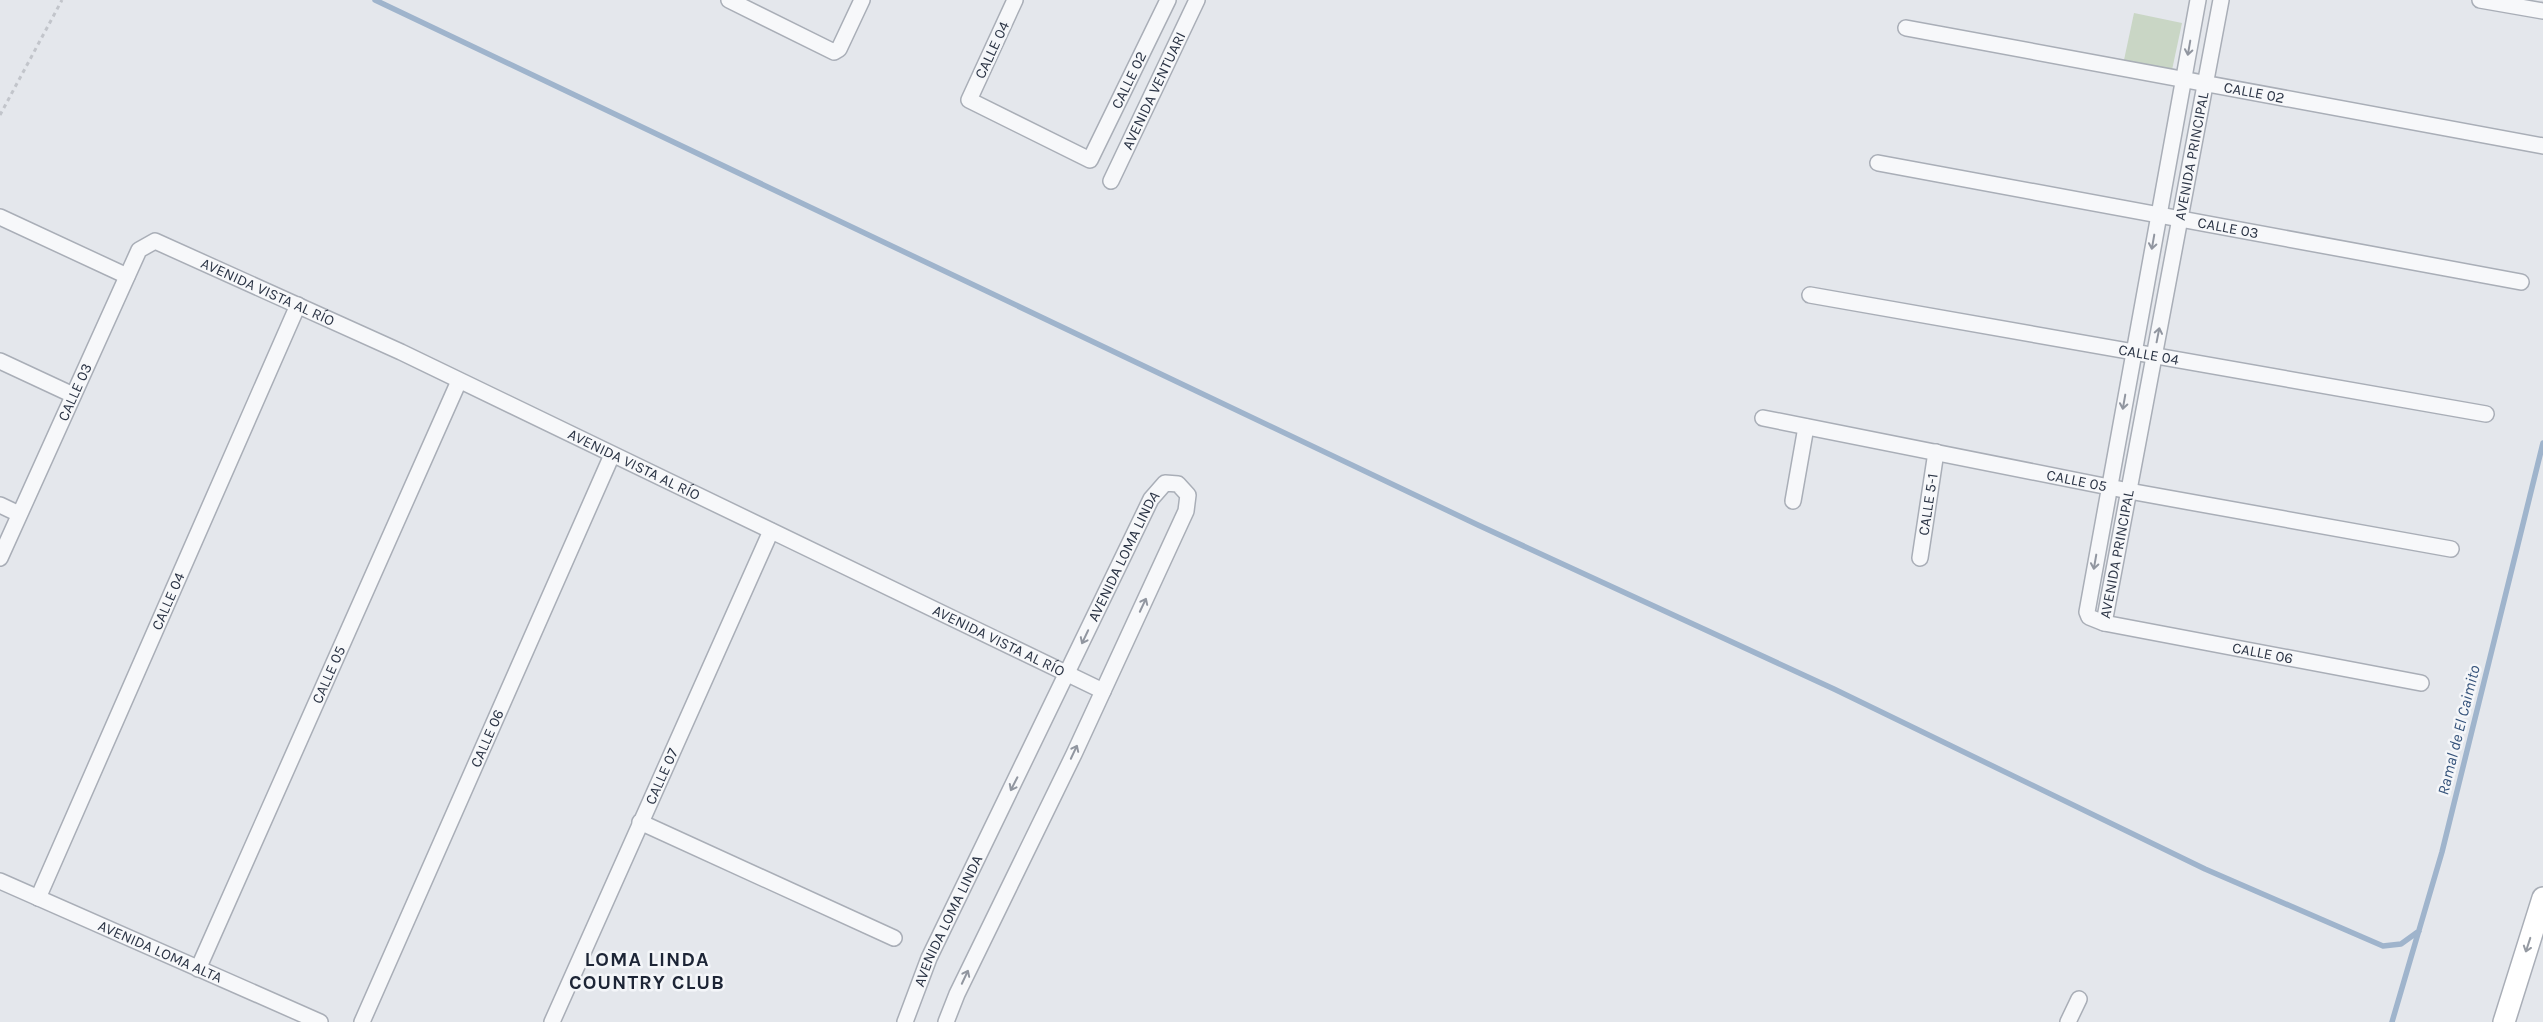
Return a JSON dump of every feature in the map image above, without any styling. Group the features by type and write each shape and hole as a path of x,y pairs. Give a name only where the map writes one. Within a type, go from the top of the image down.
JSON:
{"street":[{"path":"729,0 834,52 839,49 862,0"},
{"name":"CALLE 04","path":"1015,0 969,100 1090,160"},
{"name":"CALLE 02","path":"1090,160 1168,0"},
{"name":"AVENIDA VENTUARI","path":"1111,181 1197,0"},
{"name":"AVENIDA PRINCIPAL","path":"2198,0 2086,608 2089,617 2104,623 2220,0"},
{"path":"2480,0 2543,11"},
{"name":"CALLE 02","path":"1906,28 2205,85 2543,146"},
{"name":"CALLE 03","path":"1878,163 2521,282"},
{"path":"0,217 127,276"},
{"name":"CALLE 03","path":"0,558 127,276 144,246 155,241 162,242"},
{"name":"AVENIDA VISTA AL RÍO","path":"162,242 612,454 1103,691"},
{"name":"CALLE 04","path":"1810,295 2486,414"},
{"name":"CALLE 04","path":"38,898 298,305"},
{"path":"0,361 73,395"},
{"name":"CALLE 05","path":"198,969 459,381"},
{"name":"CALLE 05","path":"1763,418 2129,491 2450,549"},
{"path":"1793,501 1806,427"},
{"name":"CALLE 5-1","path":"1920,558 1936,452"},
{"name":"CALLE 06","path":"362,1022 612,454"},
{"name":"AVENIDA LOMA LINDA","path":"905,1022 932,951 1154,494 1165,483 1178,484 1188,495 1186,511 1103,691 968,970 946,1022"},
{"path":"0,505 20,514"},
{"name":"CALLE 07","path":"552,1022 771,531"},
{"name":"CALLE 06","path":"2104,623 2421,683"},
{"path":"640,822 894,938"},
{"name":"AVENIDA LOMA ALTA","path":"0,882 320,1022"},
{"path":"2504,1022 2543,898"},
{"path":"2068,1022 2079,999"}],"path":[{"path":"0,116 62,0"}],"green space":[{"path":"2134,13 2182,23 2172,70 2124,60"}],"waterway":[{"path":"375,0 1478,525 1834,689 2205,869 2383,946 2401,944 2419,931"},
{"name":"Ramal de El Caimito","path":"2392,1022 2442,852 2543,443"}],"district":[{"name":"LOMA LINDA COUNTRY CLUB","path":"647,970"}]}
